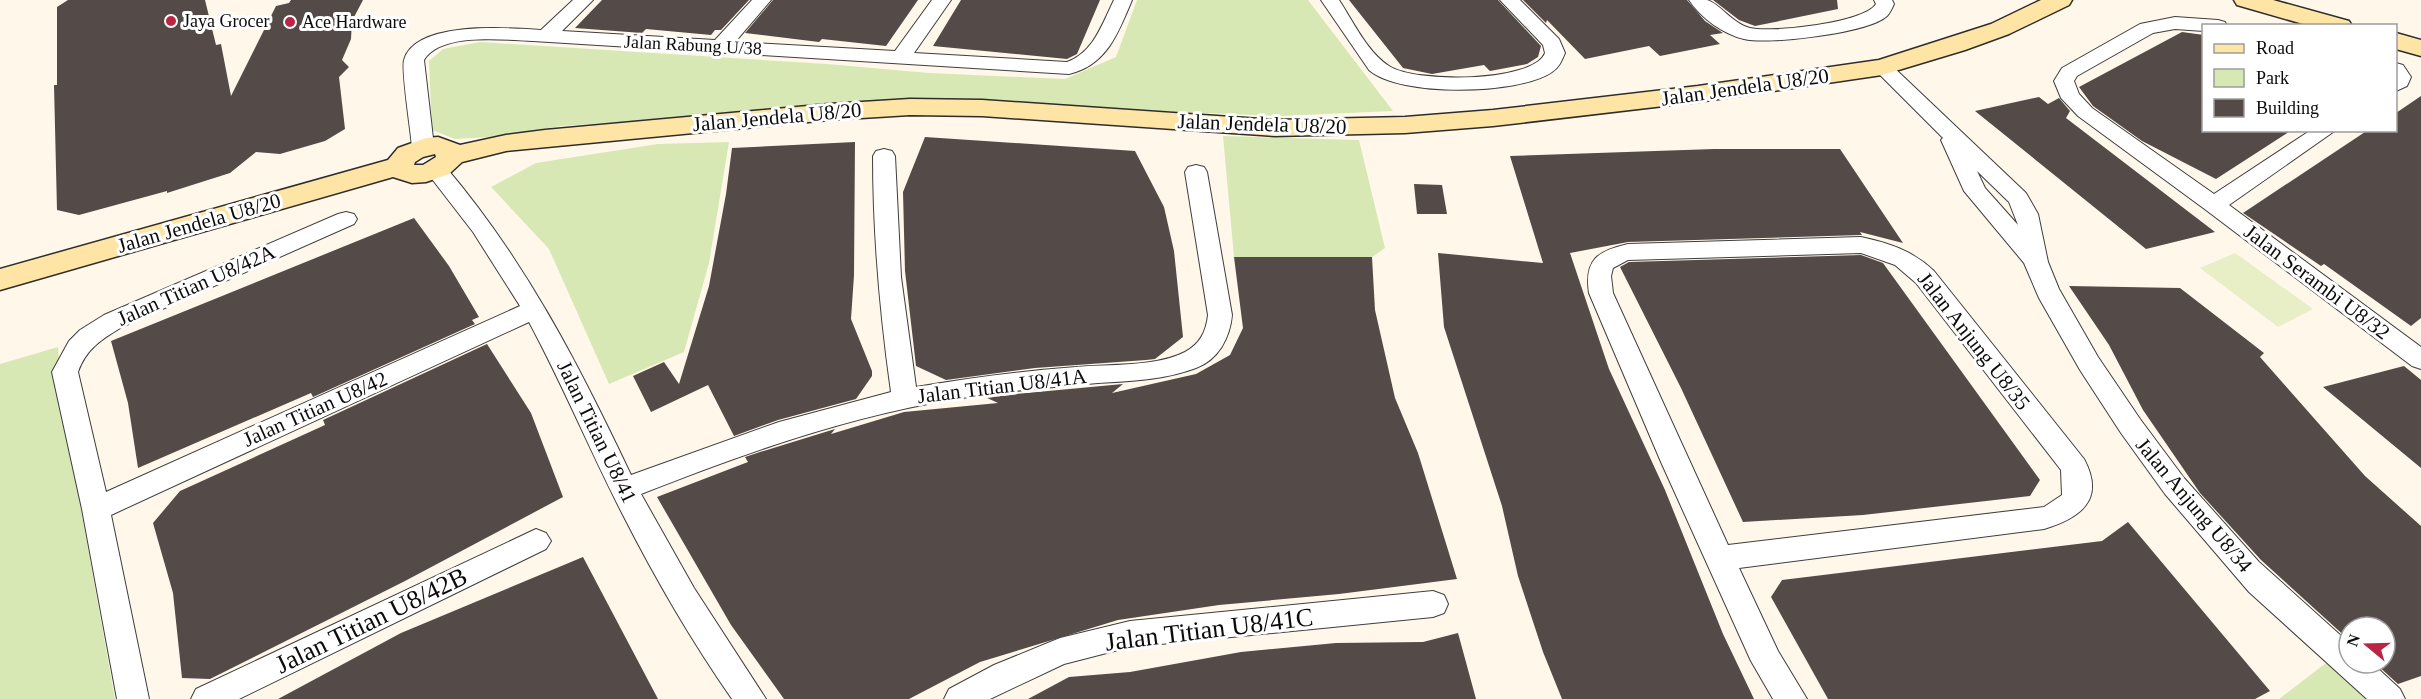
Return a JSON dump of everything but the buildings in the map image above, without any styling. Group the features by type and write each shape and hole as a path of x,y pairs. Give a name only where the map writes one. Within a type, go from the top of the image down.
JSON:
{"street":[{"path":"546,36 584,0"},
{"path":"721,46 762,0"},
{"path":"900,57 942,0"},
{"name":"Jalan Rabung U/38","path":"437,158 414,60 420,49 443,39 474,34 546,36 1069,68 1087,62 1099,51 1123,0"},
{"path":"1330,0 1382,71 1417,82 1458,84 1526,75 1542,70 1551,63 1556,53 1552,43 1509,0"},
{"path":"1698,0 1733,29 1768,36 1835,26 1868,17 1881,12 1885,4 1883,0"},
{"name":"Jalan Jendela U8/20","path":"0,280 399,165 403,172 414,175 437,158 506,143 829,112 910,107 982,108 1275,128 1405,125 1580,109 1882,67 2000,29 2060,0"},
{"path":"2246,0 2333,24"},
{"name":"Jalan Serambi U8/32","path":"2202,25 2175,23 2146,28 2069,72 2064,81 2067,93 2085,112 2417,350"},
{"path":"2397,41 2421,48"},
{"name":"Jalan Anjung U8/34","path":"1882,67 1942,124 1962,159 1976,191 2036,261 2051,296 2100,381 2140,443 2179,494 2250,573 2337,652"},
{"path":"2397,71 2401,77 2397,84"},
{"path":"2214,205 2323,132"},
{"path":"884,156 887,267 893,326 905,398"},
{"name":"Jalan Titian U8/41","path":"437,158 457,193 535,309 591,416 624,489 715,651 750,699"},
{"name":"Jalan Titian U8/41A","path":"624,489 716,453 905,398 1007,382 1147,370 1190,360 1204,352 1219,331 1220,315 1196,172"},
{"name":"Jalan Titian U8/42A","path":"96,509 65,372 77,345 96,330 135,310 346,219"},
{"name":"Jalan Anjung U8/35","path":"1722,558 2044,518 2062,513 2072,505 2078,493 2074,467 1925,277 1915,266 1892,253 1861,245 1614,254 1599,270 1601,293 1675,462 1722,558 1767,661 1791,699"},
{"name":"Jalan Titian U8/42","path":"96,509 535,309"},
{"path":"96,509 133,699"},
{"name":"Jalan Titian U8/42B","path":"207,699 536,541"},
{"name":"Jalan Titian U8/41C","path":"960,699 1005,675 1060,652 1130,634 1433,604"},
{"name":"Jalan Anjung U8/34","path":"2362,675 2389,699"}],"green space":[{"path":"1137,0 1308,0 1393,111 1281,116 877,100 790,111 561,126 491,137 455,139 432,130 429,61 443,49 480,42 827,64 929,73 1065,79 1116,57"},
{"path":"1223,136 1359,140 1385,248 1372,257 1234,257"},
{"path":"729,142 709,263 684,352 609,384 549,249 491,187 536,163 658,144"},
{"path":"2235,253 2313,309 2278,327 2200,268"},
{"path":"58,347 62,403 115,699 0,699 0,364"},
{"path":"2326,663 2367,699 2279,699"}],"place":[{"name":"Jaya Grocer","path":"171,21"},
{"name":"Ace Hardware","path":"290,22"}]}
